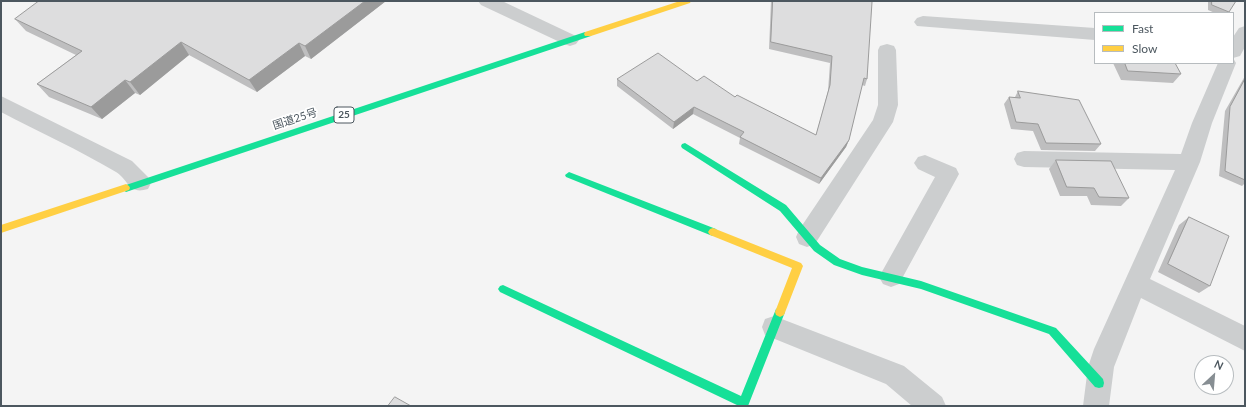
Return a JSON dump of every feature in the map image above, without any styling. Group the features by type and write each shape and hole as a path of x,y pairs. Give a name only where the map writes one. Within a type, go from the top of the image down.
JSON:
{"main road":[{"name":"国道25号","path":"1,229 687,1"},
{"path":"685,146 783,208 817,248 837,262 862,271 921,285 1052,331 1099,383"},
{"path":"503,289 744,403 798,266 569,175"}],"street":[{"path":"487,1 570,40"},
{"path":"923,22 1094,34"},
{"path":"807,237 883,122 888,105 887,50"},
{"path":"1096,406 1101,367 1107,349 1189,162 1202,123 1229,64"},
{"path":"1,103 125,167 140,183"},
{"path":"1024,159 1189,162"},
{"path":"891,277 948,174 925,163"},
{"path":"1135,283 1245,339"},
{"path":"774,327 895,375 933,406"}],"building":[{"path":"39,1 365,1 305,46 299,43 249,80 181,42 130,82 125,80 91,107 37,84 82,51 15,19"},
{"path":"773,1 872,2 867,79 864,78 849,140 821,178 740,137 744,132 694,107 674,122 617,79 658,53 697,81 704,76 735,97 737,95 816,135 830,85 832,56 771,42"},
{"path":"1212,1 1236,1 1229,12 1212,5"},
{"path":"1125,64 1176,64 1181,74 1128,71"},
{"path":"1245,79 1245,180 1225,171 1230,107"},
{"path":"1018,91 1079,100 1101,144 1046,143 1038,124 1016,122 1009,97 1020,98"},
{"path":"1056,160 1111,161 1129,198 1099,197 1094,188 1067,187"},
{"path":"1189,217 1229,236 1210,286 1168,264"},
{"path":"395,397 411,406 388,406"}],"traffic: fast":[{"path":"126,188 588,34"},
{"path":"685,146 783,208 817,248 837,262 862,271 921,285 1052,331 1099,383"},
{"path":"569,175 713,232"},
{"path":"503,289 744,403 780,312"}],"traffic: slow":[{"path":"588,34 687,1"},
{"path":"1,229 126,188"},
{"path":"713,232 798,266 780,312"}]}
